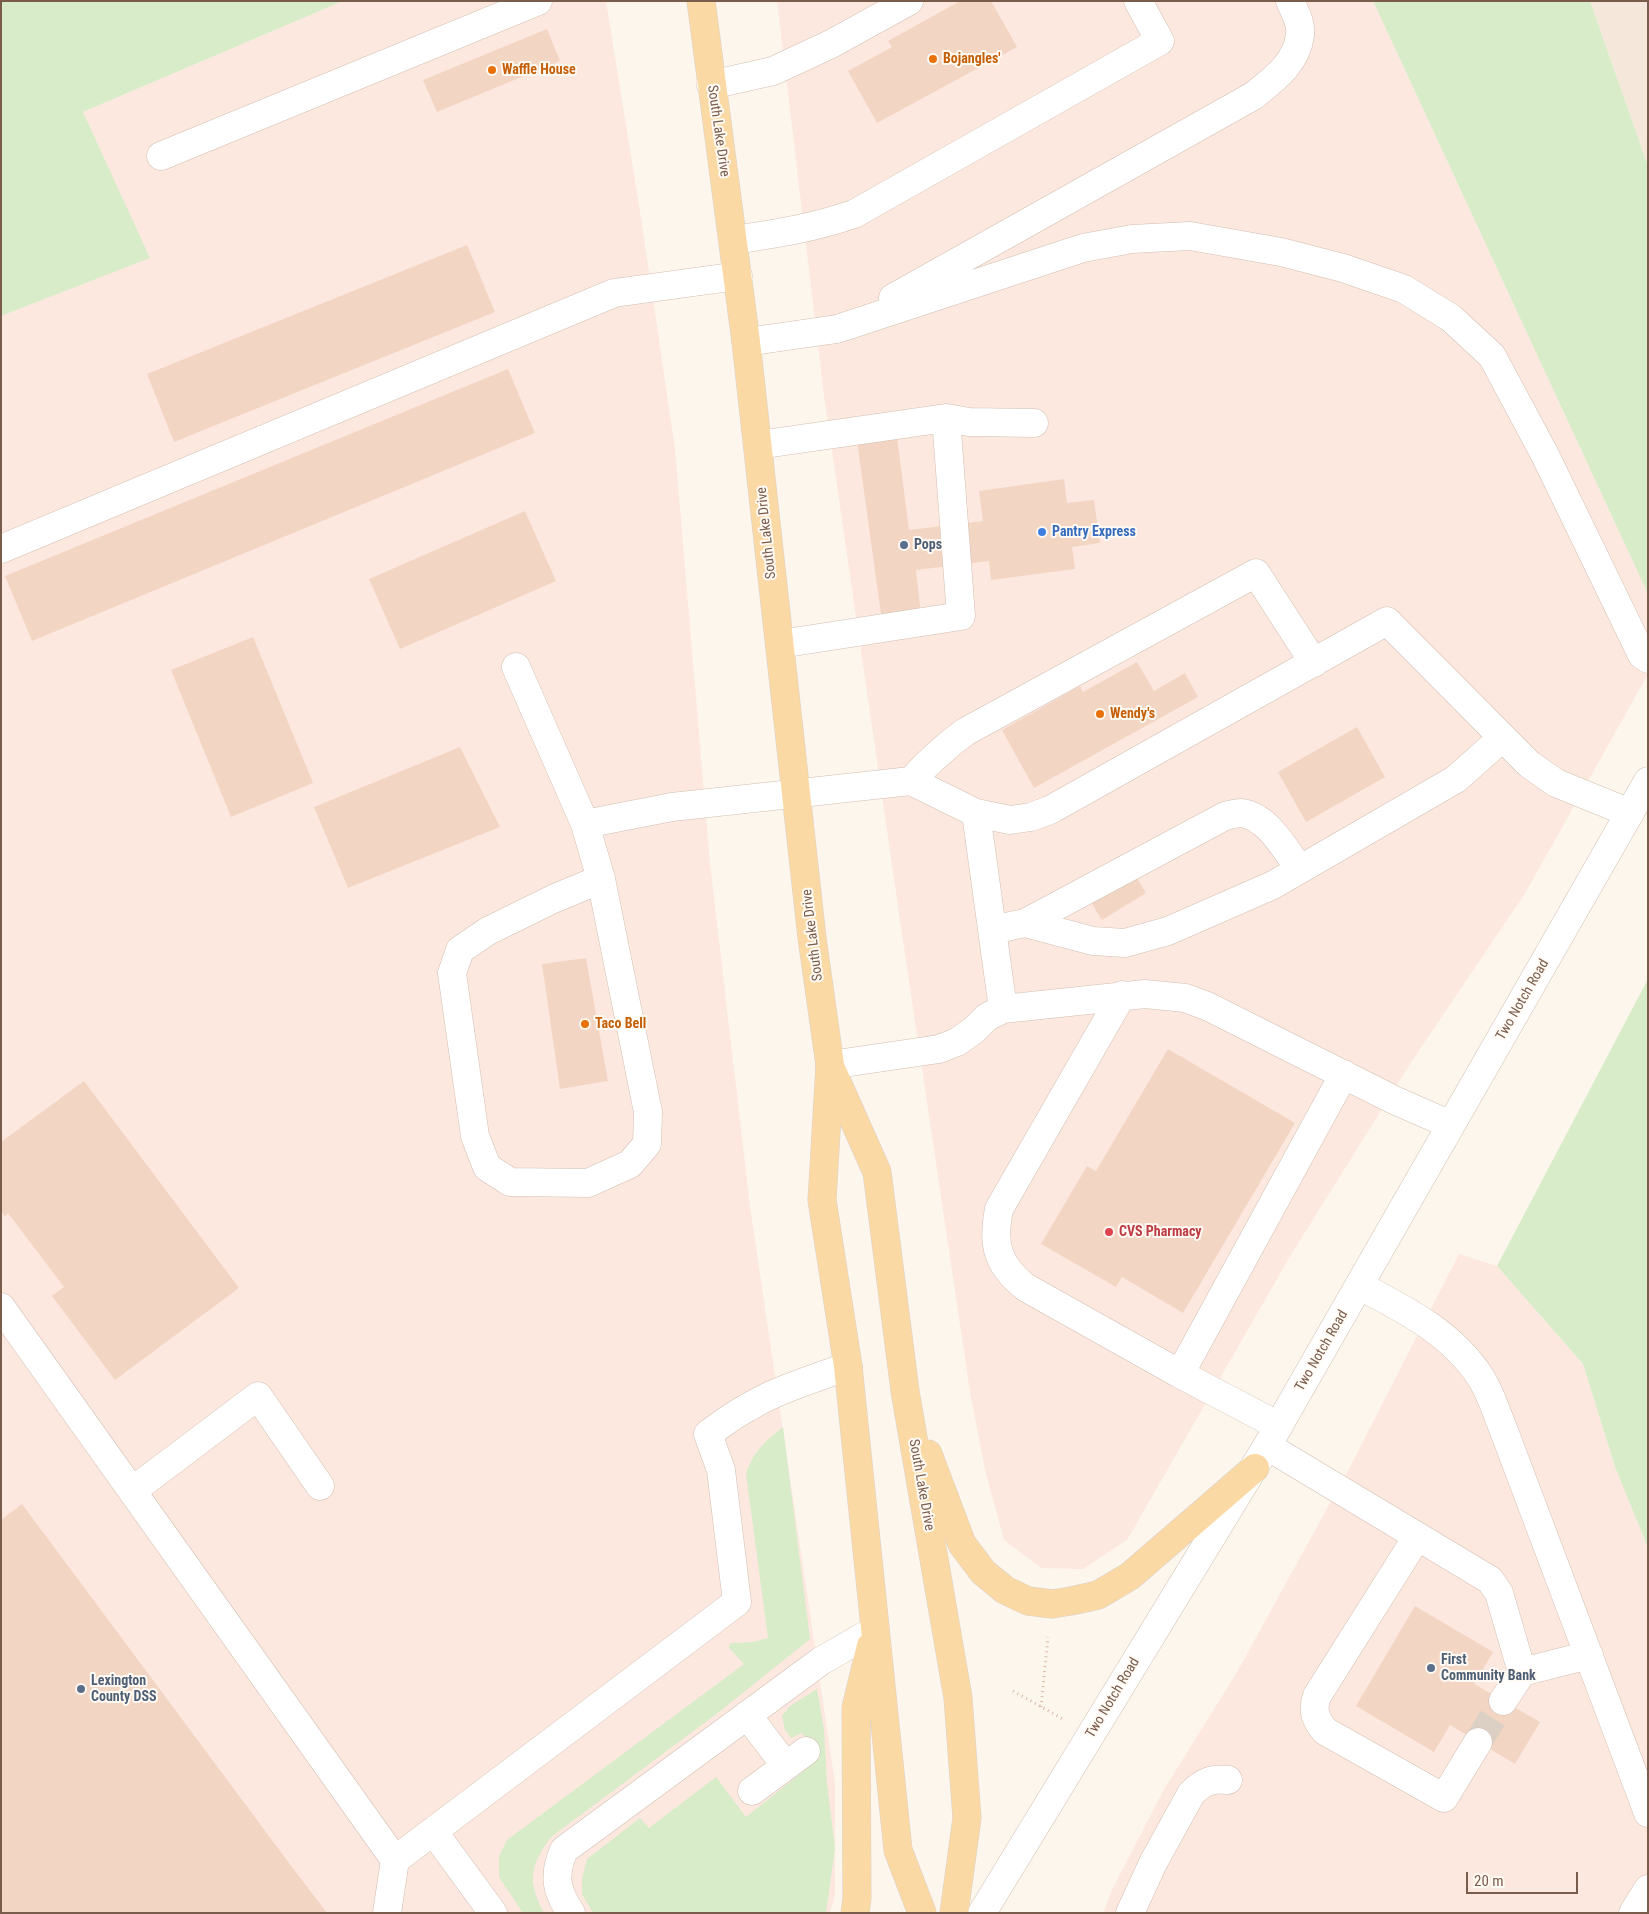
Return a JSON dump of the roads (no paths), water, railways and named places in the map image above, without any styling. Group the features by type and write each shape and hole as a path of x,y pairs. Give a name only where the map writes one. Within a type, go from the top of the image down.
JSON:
{"main road":[{"name":"South Lake Drive","path":"701,1 738,276 798,792 812,938 830,1065 822,1200 848,1366 874,1630 885,1709 898,1850 922,1913"},
{"name":"South Lake Drive","path":"830,1065 877,1172 905,1392 958,1698 967,1818 954,1913"},
{"path":"905,1392 962,1544 983,1572 1005,1590 1028,1601 1052,1604 1098,1595 1130,1576 1267,1447"},
{"path":"855,1913 857,1898 856,1708 874,1630"}],"street":[{"path":"161,156 538,1"},
{"path":"711,85 773,71 831,44 909,1"},
{"path":"733,240 794,231 854,214 1160,42 1138,1"},
{"path":"837,329 1253,96 1281,74 1295,55 1301,34 1298,18 1290,1"},
{"path":"746,342 837,329 1083,248 1132,240 1190,236 1281,252 1343,268 1404,289 1451,318 1492,356 1545,455 1642,655 1648,659"},
{"path":"1,549 614,293 738,276"},
{"path":"780,644 961,616 946,418"},
{"path":"758,446 946,418 969,422 1034,423"},
{"path":"911,781 938,753 965,732 1256,573 1314,663"},
{"path":"585,824 672,807 911,781 976,813 1010,820 1031,817 1050,810 1387,621 1529,764 1556,783 1630,813"},
{"path":"516,667 585,824 601,878 648,1112 647,1144 630,1164 588,1183 510,1182 487,1167 475,1136 452,973 460,950 488,931 552,899 601,878"},
{"path":"1025,923 1093,942 1126,943 1168,932 1272,884 1456,779 1502,738"},
{"name":"Two Notch Road","path":"982,1913 1267,1447 1648,781"},
{"path":"976,813 1003,1009"},
{"path":"992,930 1025,923 1225,816 1238,813 1249,815 1268,828 1300,869"},
{"path":"830,1065 939,1048 957,1042 974,1030 987,1017 1003,1009 1145,994 1185,998 1207,1006 1394,1100 1452,1125"},
{"path":"1122,995 999,1209 995,1229 997,1244 1001,1259 1011,1276 1025,1287 1180,1374 1267,1447 1490,1580 1498,1593 1522,1672"},
{"path":"1180,1374 1344,1074"},
{"path":"1360,1286 1411,1313 1435,1329 1459,1350 1482,1380 1504,1431 1648,1813"},
{"path":"1,1307 395,1860 387,1913"},
{"path":"395,1860 737,1602 721,1470 708,1434 759,1401 848,1366"},
{"path":"132,1491 258,1396 320,1486"},
{"path":"1417,1537 1317,1696 1314,1713 1317,1722 1325,1731 1444,1798 1478,1742"},
{"path":"571,1913 559,1891 556,1876 559,1861 564,1850 821,1661 874,1630"},
{"path":"1503,1701 1522,1672 1589,1655"},
{"path":"747,1716 796,1759 752,1791"},
{"path":"1130,1913 1153,1862 1191,1794 1199,1785 1209,1780 1228,1780"},
{"path":"433,1832 493,1913"},
{"path":"1633,1913 1648,1889"}],"tunnel":[{"path":"1478,1742 1503,1701"}],"place":[{"name":"Bojangles'","path":"933,59"},
{"name":"Waffle House","path":"492,70"},
{"name":"Pantry Express","path":"1042,532"},
{"name":"Pops","path":"904,545"},
{"name":"Wendy's","path":"1100,714"},
{"name":"Taco Bell","path":"585,1024"},
{"name":"CVS Pharmacy","path":"1109,1232"},
{"name":"First Community Bank","path":"1431,1668"},
{"name":"Lexington County DSS","path":"81,1689"}]}
